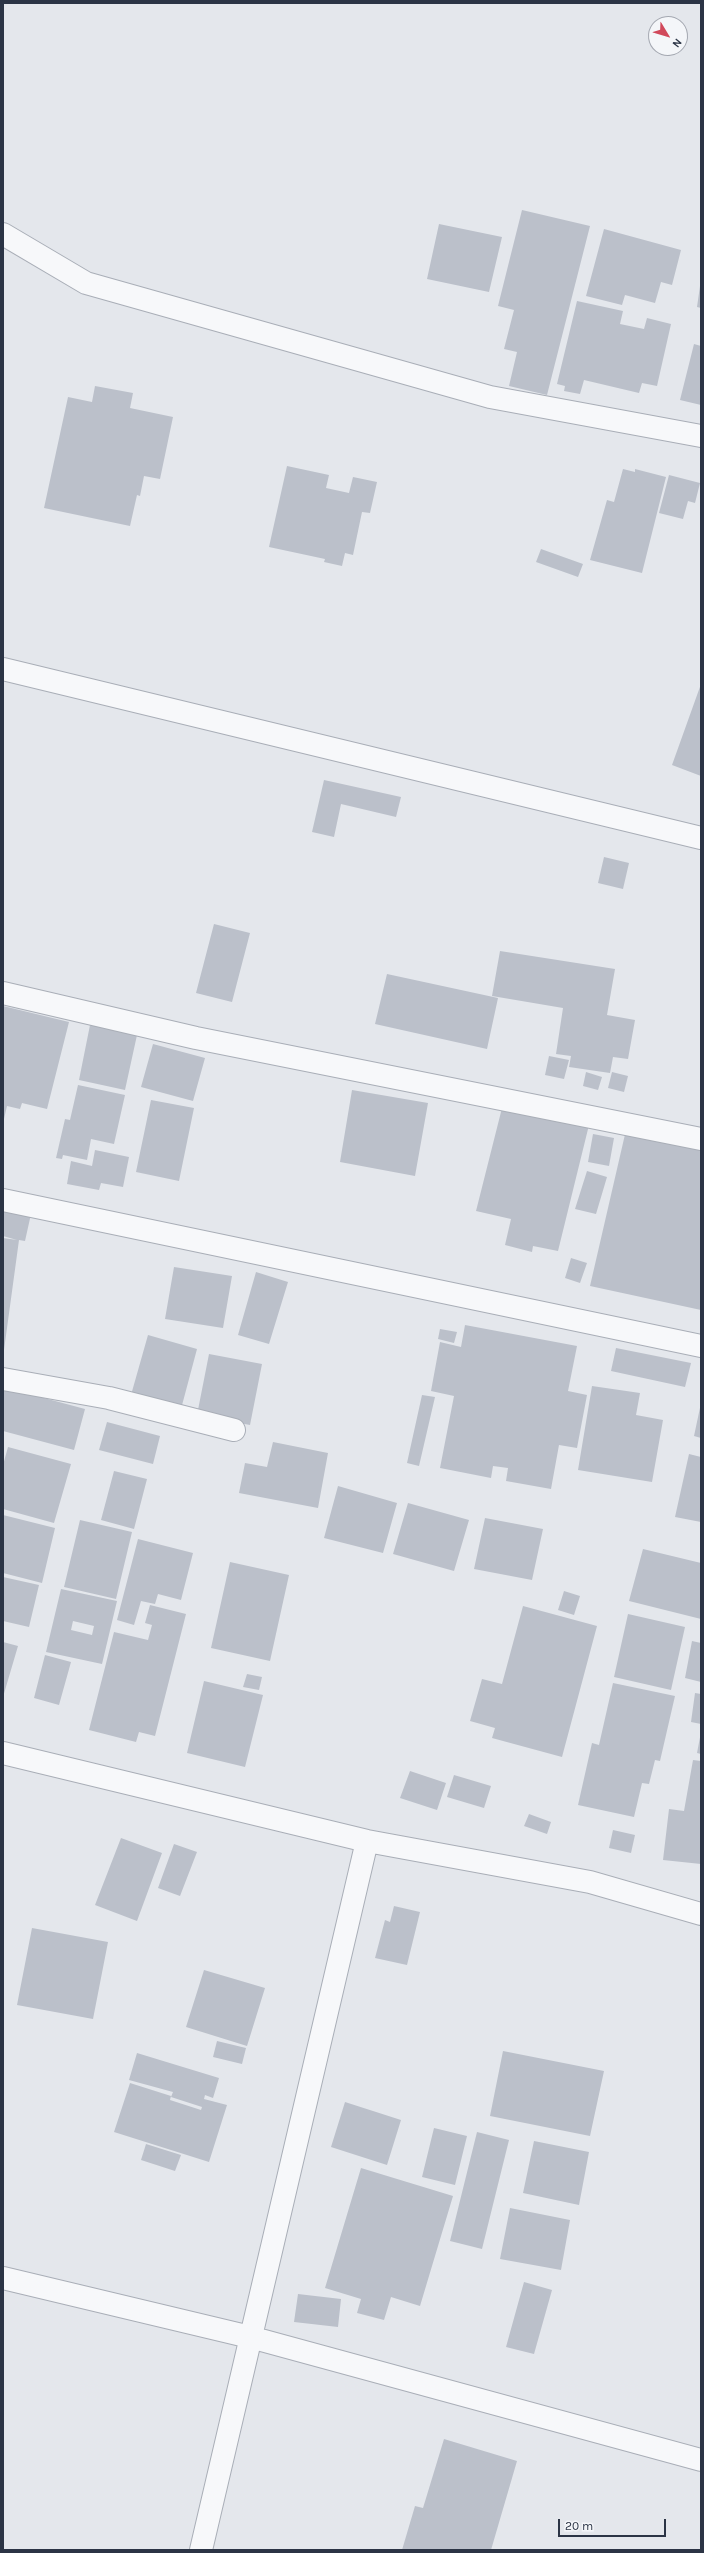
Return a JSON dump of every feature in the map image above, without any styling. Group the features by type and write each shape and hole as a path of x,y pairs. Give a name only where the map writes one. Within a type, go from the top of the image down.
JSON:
{"street":[{"path":"3,234 86,283 490,397 701,436"},
{"path":"3,669 701,838"},
{"path":"3,993 196,1038 701,1139"},
{"path":"3,1200 701,1346"},
{"path":"3,1379 109,1398 234,1430"},
{"path":"3,1753 367,1841 590,1882 701,1914"},
{"path":"201,2550 367,1841"},
{"path":"3,2278 250,2337 701,2460"}],"building":[{"path":"522,210 590,226 547,395 509,386 517,352 504,349 514,310 498,306"},
{"path":"439,224 502,237 489,292 427,279"},
{"path":"604,229 681,250 672,285 661,282 655,303 625,295 622,305 586,296"},
{"path":"701,286 701,308 697,307"},
{"path":"577,301 623,311 620,324 644,329 647,318 671,324 657,386 642,383 639,393 584,380 580,394 564,391 565,386 557,384"},
{"path":"694,344 701,346 701,405 680,400"},
{"path":"95,386 133,393 130,408 173,417 160,479 144,476 140,496 137,495 130,526 44,508 68,397 92,402"},
{"path":"287,466 329,475 326,488 349,493 353,477 377,482 370,513 362,512 353,555 345,553 342,566 324,562 325,559 269,547"},
{"path":"623,469 635,472 635,469 666,477 642,573 590,560 607,500 614,502"},
{"path":"669,475 700,483 695,503 688,501 683,519 659,513"},
{"path":"541,549 583,564 578,577 536,562"},
{"path":"701,684 701,776 672,765"},
{"path":"324,780 401,797 396,817 341,804 334,837 312,832"},
{"path":"604,857 629,863 623,889 598,883"},
{"path":"214,924 250,933 232,1002 196,993"},
{"path":"500,951 615,969 607,1015 635,1020 628,1059 613,1057 610,1073 569,1067 571,1056 556,1054 563,1008 492,996"},
{"path":"387,974 498,998 487,1049 375,1024"},
{"path":"3,1006 69,1022 47,1109 22,1103 20,1109 7,1106 4,1119"},
{"path":"90,1025 137,1035 125,1090 79,1080"},
{"path":"153,1044 205,1058 193,1101 141,1087"},
{"path":"549,1056 569,1060 564,1079 545,1075"},
{"path":"586,1072 602,1077 598,1090 583,1086"},
{"path":"612,1072 628,1076 624,1092 608,1088"},
{"path":"78,1085 125,1095 114,1144 91,1139 87,1160 63,1155 62,1159 56,1158 65,1119 70,1120"},
{"path":"352,1090 428,1103 415,1176 340,1162"},
{"path":"151,1100 194,1108 179,1181 136,1172"},
{"path":"503,1104 589,1125 558,1251 533,1246 532,1252 505,1245 511,1219 476,1211"},
{"path":"626,1130 701,1147 701,1310 590,1286"},
{"path":"593,1134 614,1138 609,1166 588,1162"},
{"path":"95,1150 129,1157 123,1187 101,1183 99,1190 67,1184 71,1161 92,1166"},
{"path":"587,1171 607,1177 596,1214 575,1209"},
{"path":"3,1208 31,1214 25,1241 19,1240 4,1350 3,1238 17,1240 3,1236"},
{"path":"571,1258 587,1263 580,1283 565,1278"},
{"path":"174,1267 232,1276 223,1328 165,1319"},
{"path":"256,1272 288,1282 269,1344 238,1335"},
{"path":"465,1325 577,1346 568,1391 587,1395 577,1448 559,1445 551,1489 506,1481 508,1468 493,1466 491,1478 440,1468 454,1396 431,1391 440,1342 461,1347"},
{"path":"440,1329 457,1332 454,1343 438,1339"},
{"path":"148,1335 197,1349 181,1409 131,1395"},
{"path":"616,1348 691,1363 685,1387 611,1371"},
{"path":"209,1354 262,1364 250,1425 197,1415"},
{"path":"592,1386 640,1393 636,1415 663,1420 652,1482 578,1470"},
{"path":"3,1387 85,1409 74,1450 3,1431"},
{"path":"422,1395 435,1397 419,1466 407,1463"},
{"path":"701,1403 701,1438 694,1436"},
{"path":"107,1422 160,1436 153,1464 99,1450"},
{"path":"273,1442 328,1453 318,1508 239,1493 245,1463 267,1467"},
{"path":"8,1447 71,1464 54,1523 3,1509 3,1465"},
{"path":"689,1454 701,1457 701,1522 675,1517"},
{"path":"114,1471 147,1479 134,1529 101,1520"},
{"path":"338,1486 397,1503 383,1553 324,1538"},
{"path":"408,1503 469,1520 454,1571 393,1554"},
{"path":"3,1515 55,1528 42,1583 3,1573"},
{"path":"485,1518 543,1529 532,1580 474,1569"},
{"path":"80,1520 132,1532 116,1599 64,1587"},
{"path":"138,1539 193,1553 181,1600 158,1594 155,1604 141,1601 134,1625 117,1620"},
{"path":"643,1549 701,1563 701,1619 629,1601"},
{"path":"230,1562 289,1575 270,1661 211,1648"},
{"path":"3,1577 39,1585 29,1627 3,1621"},
{"path":"61,1589 117,1601 102,1664 46,1652","holes":["73,1621 94,1626 92,1635 71,1630"]},
{"path":"564,1591 580,1596 574,1615 558,1610"},
{"path":"150,1605 186,1614 155,1736 139,1732 136,1742 89,1730 114,1632 148,1640 152,1625 145,1623"},
{"path":"523,1606 597,1626 562,1757 492,1738 495,1728 470,1721 482,1679 502,1684"},
{"path":"628,1614 685,1627 671,1690 614,1677"},
{"path":"692,1641 701,1643 701,1682 685,1678"},
{"path":"3,1642 18,1646 3,1697"},
{"path":"45,1655 71,1662 59,1705 34,1698"},
{"path":"247,1674 262,1677 259,1690 243,1687"},
{"path":"204,1681 263,1695 245,1767 187,1753"},
{"path":"613,1683 675,1696 660,1761 655,1760 649,1784 642,1783 634,1817 578,1805 592,1743 599,1745"},
{"path":"695,1693 701,1694 701,1724 691,1722"},
{"path":"701,1732 701,1754 697,1753"},
{"path":"693,1760 701,1761 701,1864 663,1860 669,1809 684,1811"},
{"path":"410,1771 446,1783 437,1810 400,1798"},
{"path":"454,1775 491,1786 484,1808 447,1797"},
{"path":"529,1814 551,1822 547,1834 524,1826"},
{"path":"613,1830 635,1835 631,1853 609,1848"},
{"path":"121,1838 162,1853 137,1921 95,1905"},
{"path":"174,1844 197,1852 180,1896 158,1888"},
{"path":"394,1906 420,1912 407,1965 375,1958 385,1920 390,1922"},
{"path":"32,1928 108,1942 93,2019 17,2005"},
{"path":"204,1970 265,1988 247,2046 186,2027"},
{"path":"217,2041 246,2048 242,2064 213,2057"},
{"path":"503,2051 604,2071 590,2136 490,2116"},
{"path":"137,2053 219,2078 213,2098 205,2095 204,2099 227,2105 209,2162 114,2132 130,2083 171,2096 170,2100 201,2110 202,2107 171,2097 173,2092 129,2080"},
{"path":"345,2102 401,2120 387,2165 331,2147"},
{"path":"434,2128 467,2136 455,2185 422,2177"},
{"path":"477,2132 509,2140 482,2249 450,2241"},
{"path":"534,2141 589,2152 579,2205 523,2193"},
{"path":"146,2144 181,2155 175,2171 141,2160"},
{"path":"361,2168 453,2196 420,2306 391,2297 384,2320 357,2313 361,2299 325,2288"},
{"path":"510,2208 570,2220 561,2270 500,2259"},
{"path":"524,2282 552,2290 534,2354 506,2347"},
{"path":"298,2294 341,2299 338,2327 294,2322"},
{"path":"444,2439 517,2461 491,2550 402,2550 415,2506 423,2508"}]}
